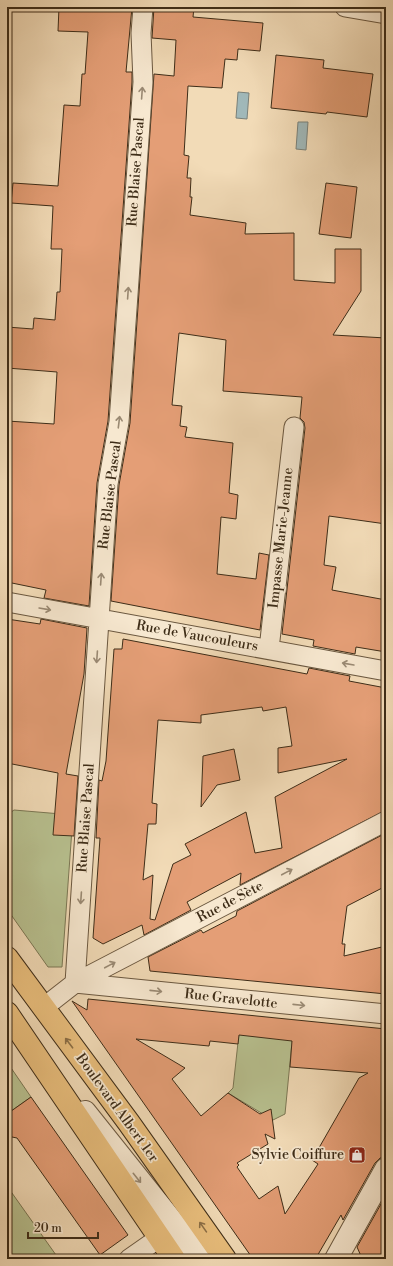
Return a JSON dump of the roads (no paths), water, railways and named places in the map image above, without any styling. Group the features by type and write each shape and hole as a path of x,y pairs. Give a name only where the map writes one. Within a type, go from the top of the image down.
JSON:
{"main road":[{"name":"Boulevard Albert 1er","path":"7,958 129,1124 225,1259"},
{"path":"12,1020 174,1259"}],"street":[{"name":"Rue Blaise Pascal","path":"75,983 108,484 120,414 143,82 141,33 143,7"},
{"path":"345,7 386,14"},
{"name":"Impasse Marie-Jeanne","path":"269,649 294,427"},
{"name":"Rue de Vaucouleurs","path":"7,602 386,671"},
{"name":"Rue de Sète","path":"43,1008 75,983 386,821"},
{"name":"Rue Gravelotte","path":"75,983 386,1014"},
{"path":"12,1020 176,1226 199,1259"},
{"path":"336,1259 386,1169"},
{"path":"129,1259 159,1238"}],"water":[{"path":"238,92 249,93 247,119 236,118"},
{"path":"298,122 308,122 306,150 296,149"}],"place":[{"name":"Sylvie Coiffure","path":"357,1155"}]}
